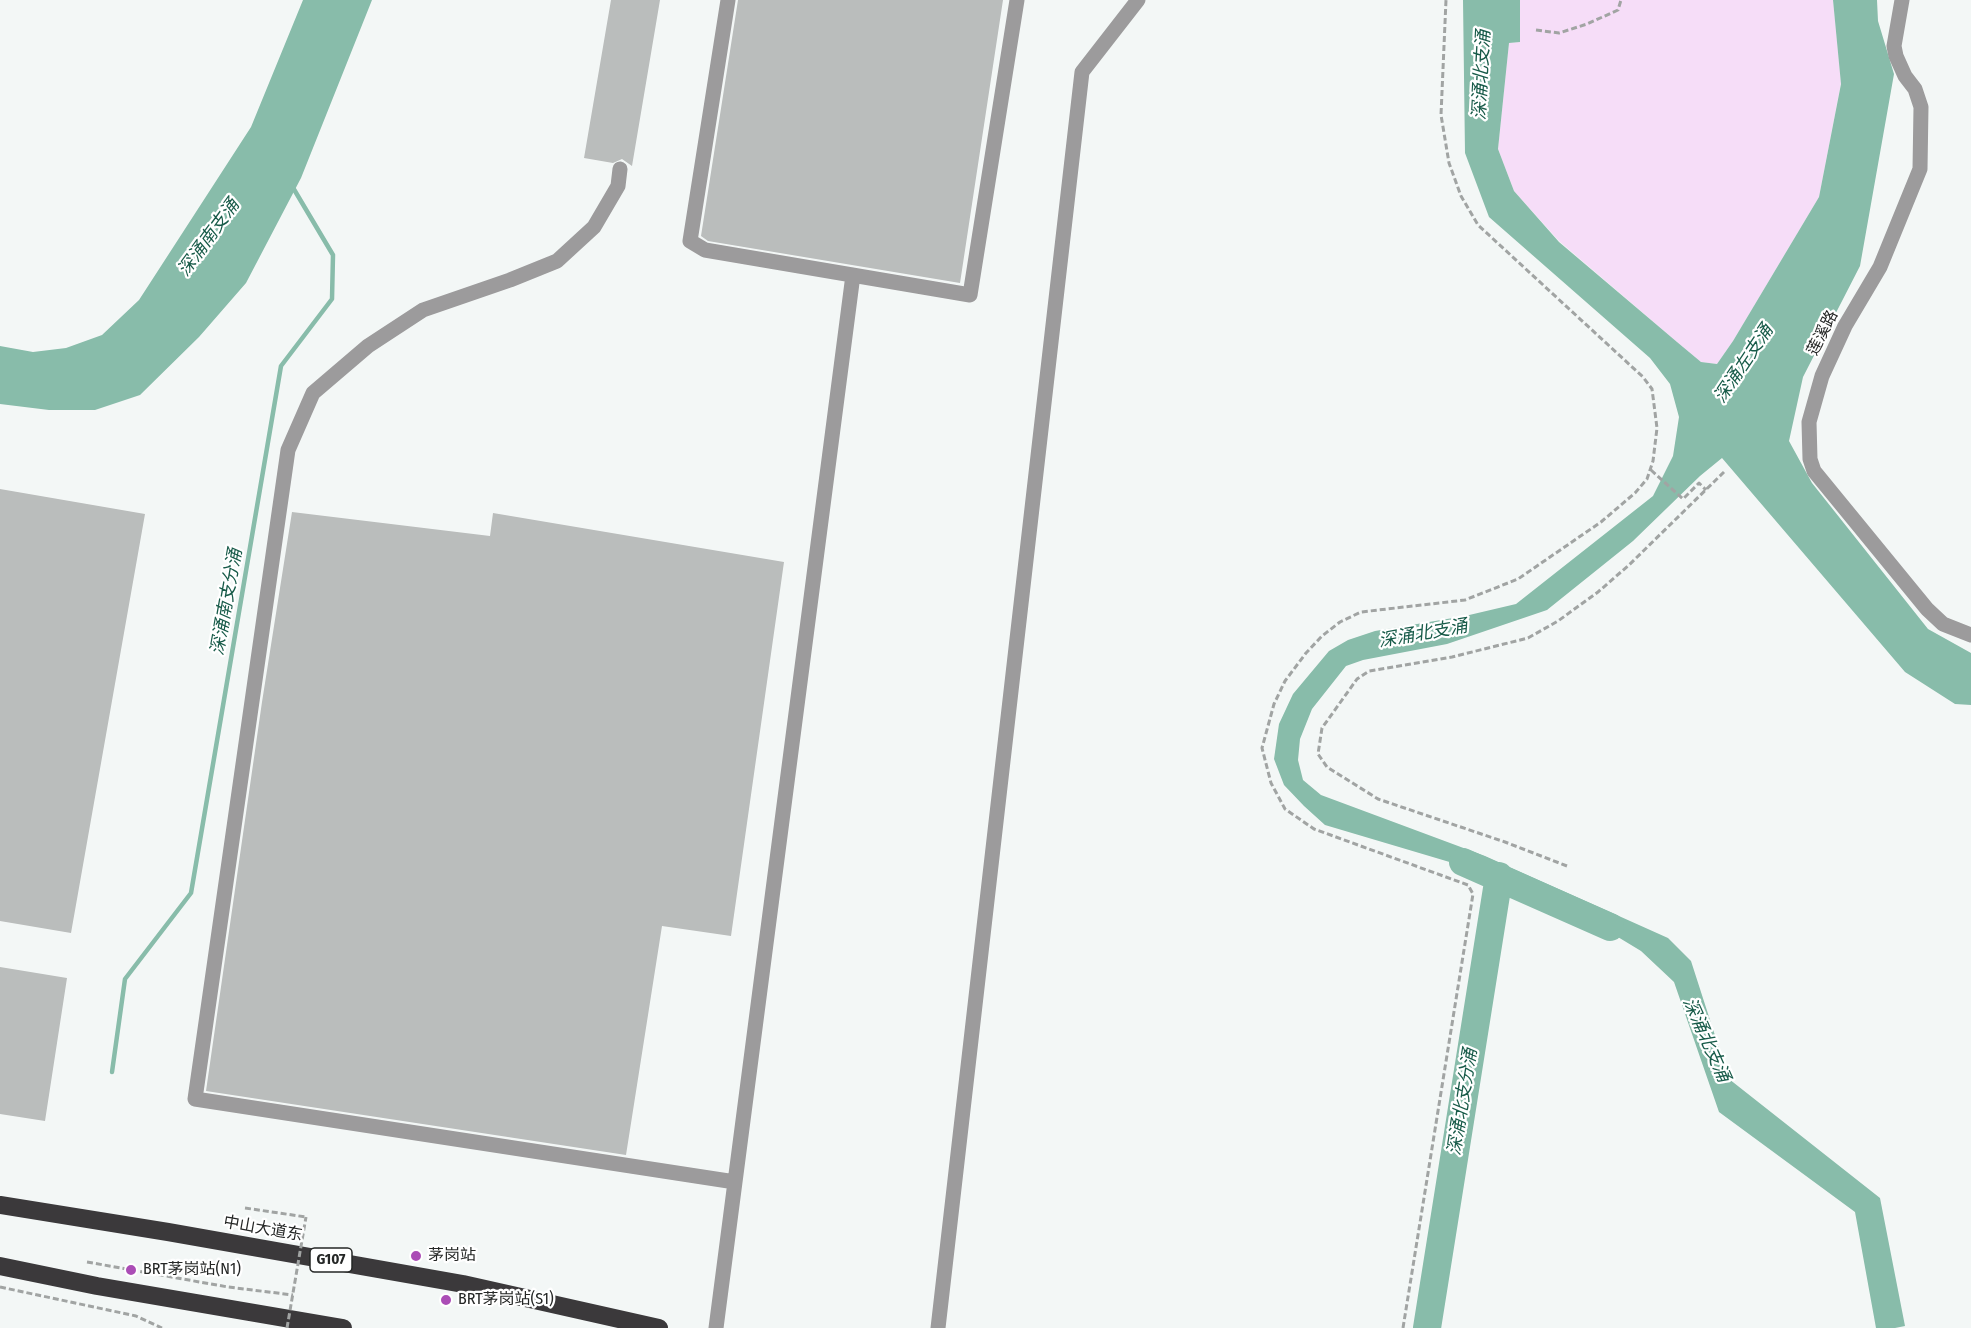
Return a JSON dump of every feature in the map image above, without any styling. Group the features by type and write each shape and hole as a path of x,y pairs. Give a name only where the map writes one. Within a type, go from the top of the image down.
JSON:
{"highway":[{"name":"中山大道东","path":"0,1205 463,1284 659,1328"},
{"path":"0,1266 97,1286 343,1328"}],"street":[{"path":"728,0 690,241 705,250 970,295 1017,0"},
{"path":"938,1328 1082,72 1138,0"},
{"name":"莲溪路","path":"1902,0 1894,46 1896,56 1905,76 1915,88 1921,107 1920,170 1880,267 1845,326 1822,376 1809,422 1810,459 1814,471 1927,609 1943,624 1971,635"},
{"path":"620,169 618,186 594,227 557,261 423,310 368,346 313,393 288,450 195,1099 735,1182"},
{"path":"716,1328 853,275"}],"path":[{"path":"1402,1328 1473,894 1468,885 1314,829 1285,809 1271,783 1262,748 1274,704 1285,681 1306,653 1340,622 1361,612 1465,600 1518,579 1601,522 1635,493 1647,479 1653,461 1657,428 1653,389 1643,376 1478,225 1461,196 1449,162 1441,115 1446,0"},
{"path":"1536,30 1559,33 1587,24 1618,10 1621,0"},
{"path":"1650,469 1683,499 1699,483 1706,490"},
{"path":"1567,866 1505,842 1378,799 1327,767 1318,754 1322,728 1357,679 1369,670 1452,657 1528,638 1558,621 1598,592 1629,565 1724,472"},
{"path":"245,1208 306,1216 287,1328"},
{"path":"87,1262 228,1287 293,1295"},
{"path":"0,1287 136,1316 162,1328"}],"shaded area":[{"path":"1520,0 1833,0 1841,83 1819,197 1717,364 1701,362 1677,342 1559,241 1514,191 1498,149 1509,43 1520,42"}],"water":[{"name":"深涌南支涌","path":"303,0 372,0 301,178 246,283 199,337 140,395 95,410 49,410 0,404 0,346 33,352 66,348 102,335 139,300 251,127"},
{"name":"深涌左支涌","path":"1463,0 1520,0 1520,42 1509,43 1498,149 1514,191 1559,242 1701,362 1717,364 1819,197 1841,84 1833,0 1877,0 1878,21 1894,74 1860,266 1803,377 1789,441 1812,483 1928,629 1971,653 1971,705 1955,704 1905,672 1722,458 1700,476 1633,541 1547,610 1447,644 1363,660 1346,666 1312,709 1300,739 1298,760 1303,780 1321,795 1485,856 1668,938 1691,961 1729,1079 1880,1198 1905,1326 1876,1328 1855,1212 1719,1112 1674,982 1641,951 1537,888 1325,825 1284,785 1274,759 1279,724 1293,694 1329,651 1348,640 1375,631 1465,616 1516,604 1653,496 1673,456 1679,417 1670,384 1650,358 1489,217 1465,153"}],"building":[{"path":"611,0 660,0 632,166 622,159 613,163 584,158"},
{"path":"738,0 1003,0 960,283 708,241 701,236"},
{"path":"0,489 145,514 71,933 0,921"},
{"path":"292,512 490,536 493,513 784,562 731,936 662,926 626,1155 206,1091"},
{"path":"0,967 67,978 45,1121 0,1114"}],"waterway":[{"name":"深涌南支分涌","path":"112,1072 125,979 191,893 281,366 332,299 333,255 292,186"},
{"name":"深涌北支涌","path":"1463,862 1610,927"},
{"name":"深涌北支分涌","path":"1427,1328 1499,876"}],"place":[{"name":"茅岗站","path":"416,1256"},
{"name":"BRT茅岗站(N1)","path":"131,1270"},
{"name":"BRT茅岗站(S1)","path":"446,1300"}]}
